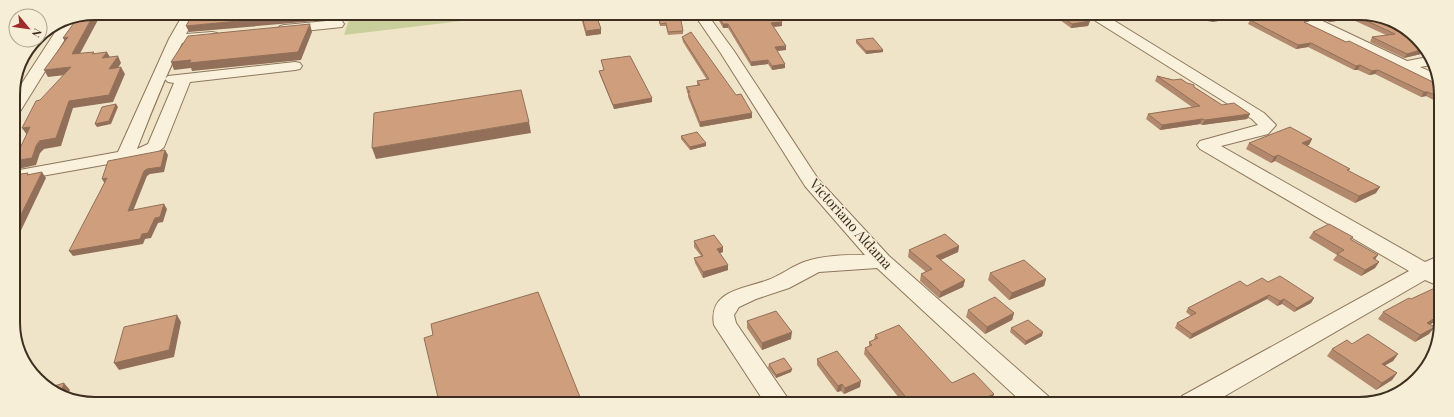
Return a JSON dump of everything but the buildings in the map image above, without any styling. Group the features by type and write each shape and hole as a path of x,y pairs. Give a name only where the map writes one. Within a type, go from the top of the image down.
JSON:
{"street":[{"path":"124,156 155,81 187,20"},
{"name":"Victoriano Aldama","path":"704,20 727,51 811,182 882,261 1032,397"},
{"path":"1104,20 1258,116 1268,125 1262,130 1206,145 1434,271"},
{"path":"1310,20 1432,79"},
{"path":"276,30 337,24"},
{"path":"20,99 66,27"},
{"path":"176,39 222,35"},
{"path":"1404,66 1426,62"},
{"path":"155,81 295,66"},
{"path":"20,175 147,152 155,147 184,78"},
{"path":"775,397 725,325 723,314 725,307 740,297 777,285 802,271 815,266 882,261"},
{"path":"1204,397 1434,271"}],"green space":[{"path":"349,20 470,20 344,35"}]}
